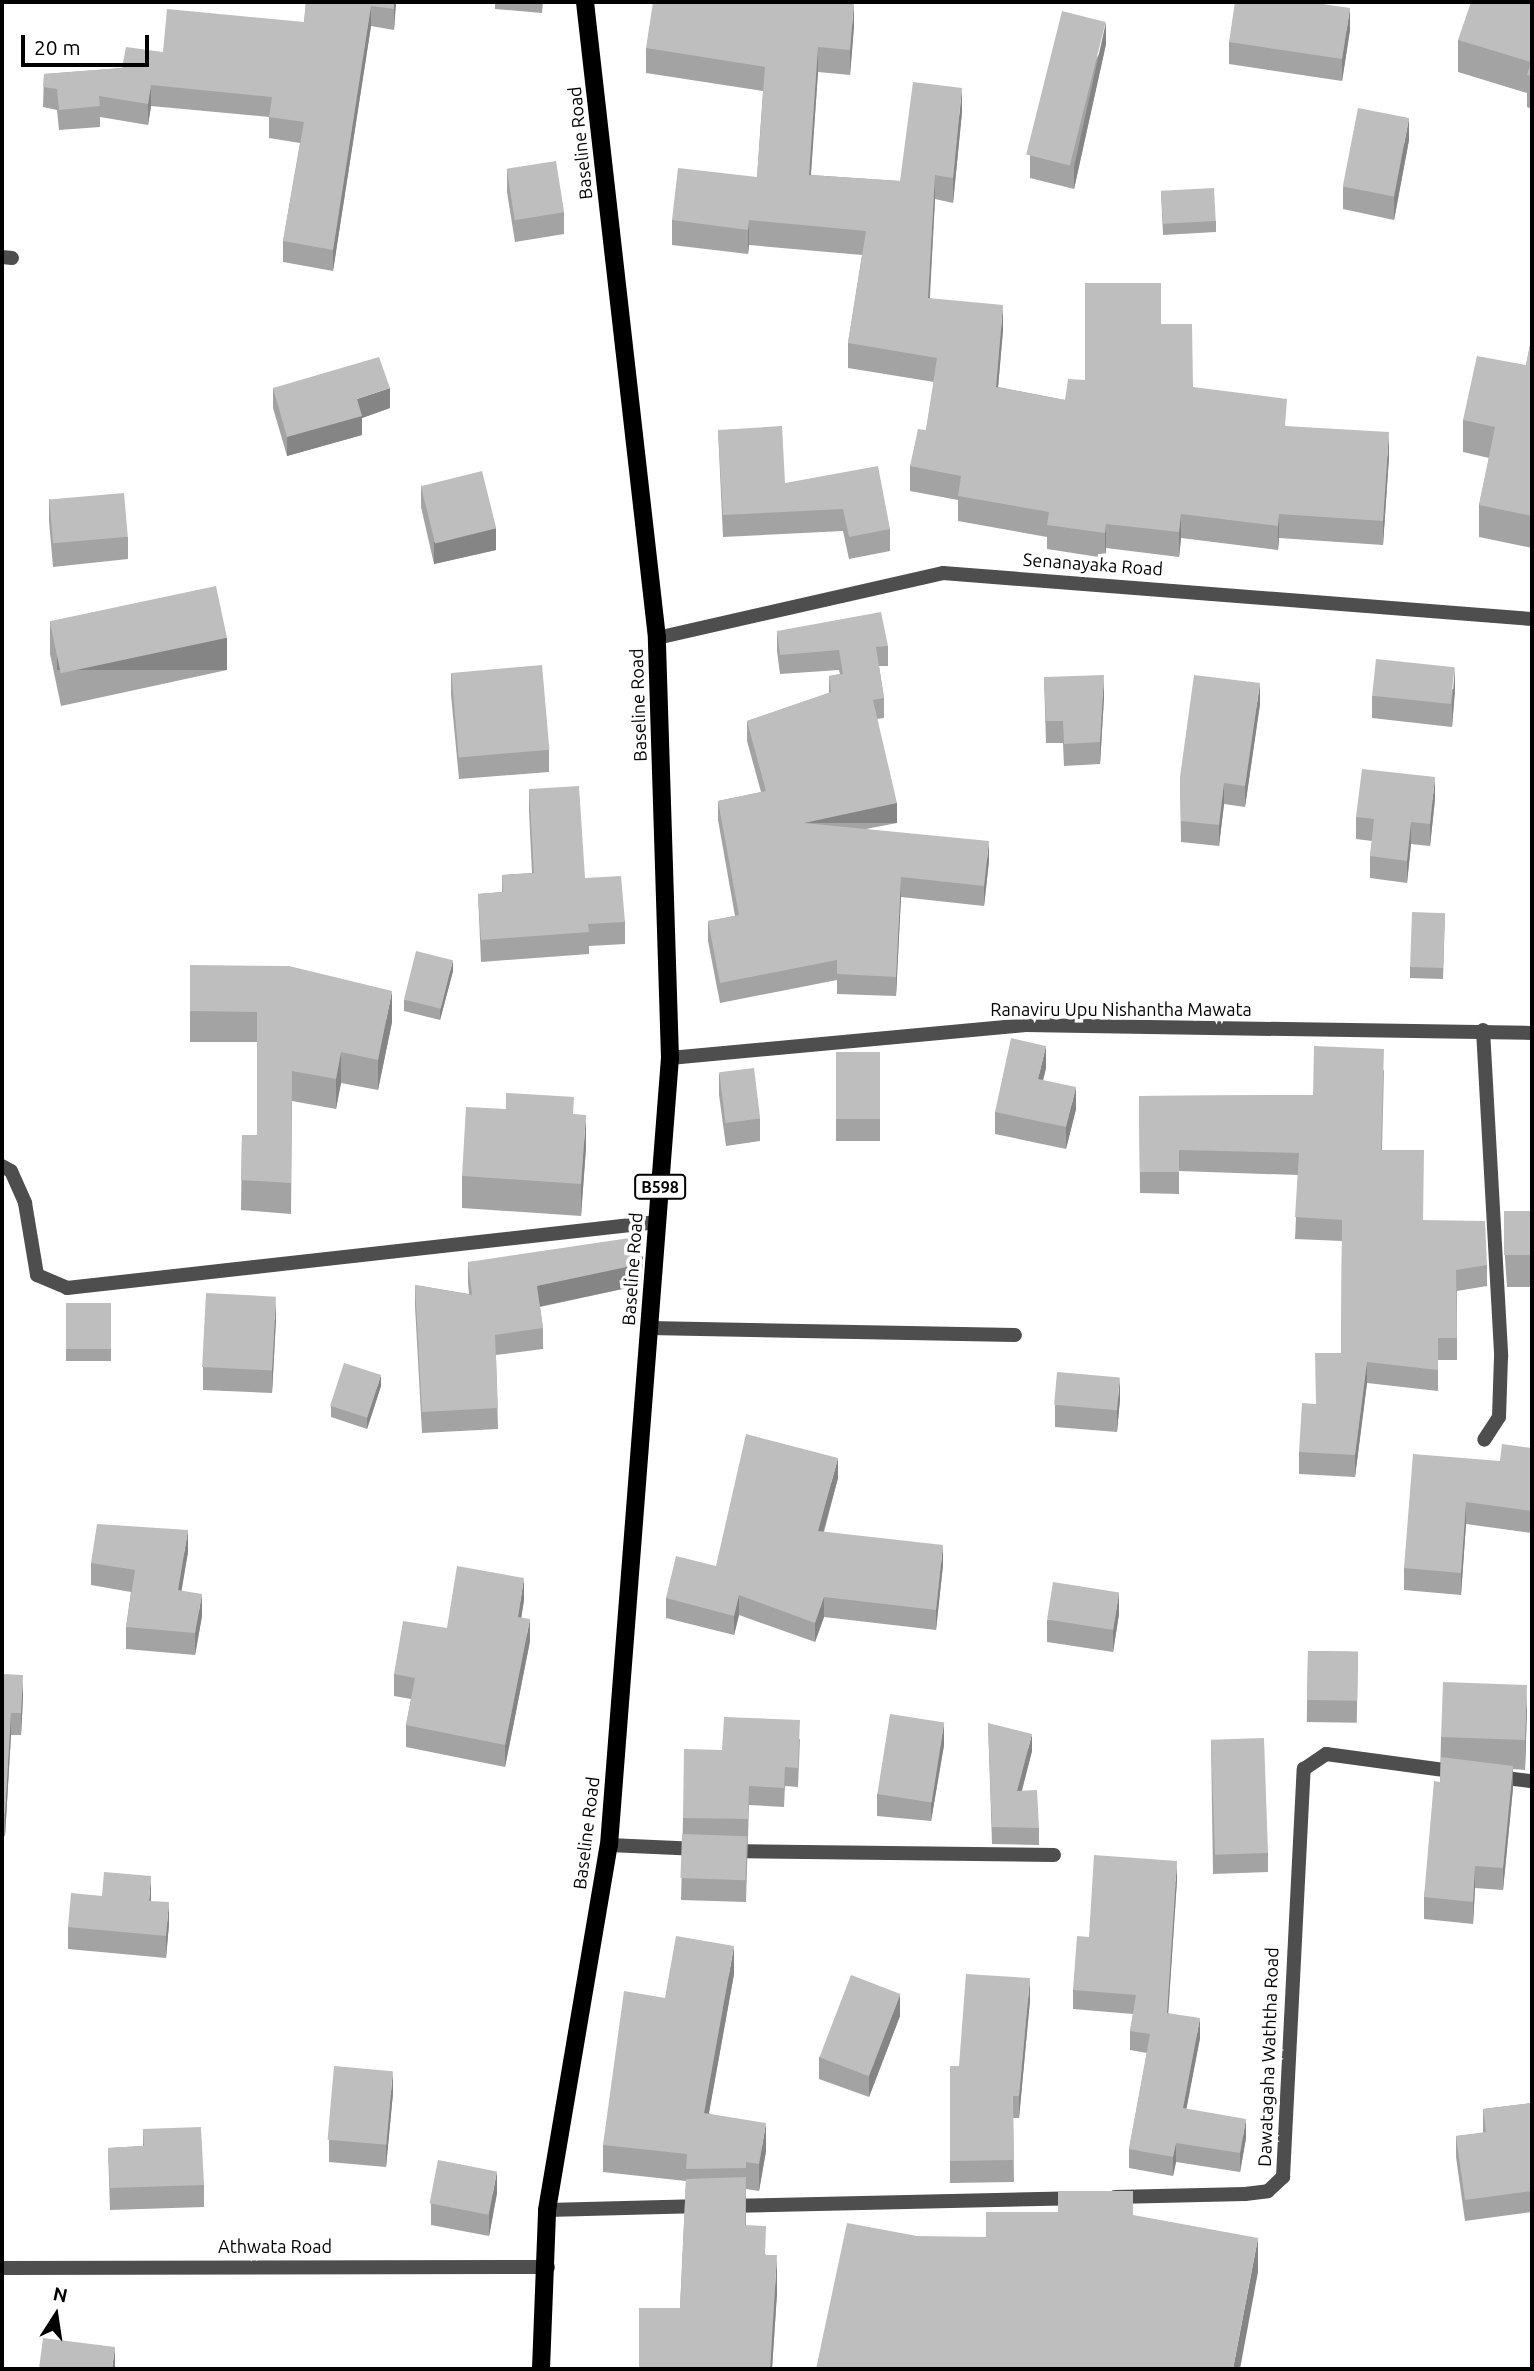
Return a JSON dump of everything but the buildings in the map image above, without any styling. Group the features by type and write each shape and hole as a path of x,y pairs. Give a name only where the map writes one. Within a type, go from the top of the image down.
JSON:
{"main road":[{"name":"Baseline Road","path":"541,2369 548,2267 547,2210 609,1845 670,1058 657,638 585,2"}],"street":[{"name":"Senanayaka Road","path":"657,638 943,573 1532,619"},
{"name":"Ranaviru Upu Nishantha Mawata","path":"670,1058 1025,1025 1483,1030 1532,1033"},
{"path":"1483,1030 1501,1357 1499,1417 1484,1440"},
{"path":"2,1166 11,1171 25,1203 37,1275 67,1288 657,1222"},
{"path":"649,1328 1015,1335"},
{"name":"Dawatagaha Waththa Road","path":"547,2210 1268,2191 1283,2177 1304,1769 1326,1754 1532,1781"},
{"path":"609,1845 1054,1855"},
{"name":"Athwata Road","path":"2,2268 548,2267"}]}
